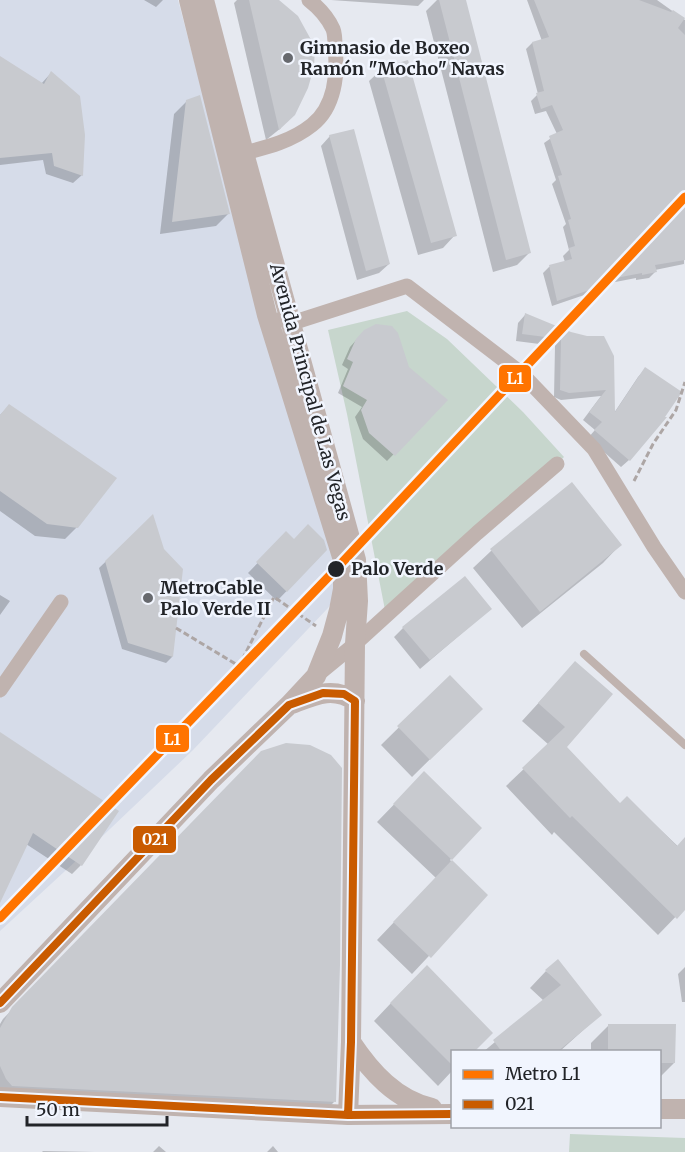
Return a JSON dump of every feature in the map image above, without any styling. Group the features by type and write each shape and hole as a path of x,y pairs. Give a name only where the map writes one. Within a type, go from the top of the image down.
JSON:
{"street":[{"name":"Avenida Principal de Las Vegas","path":"0,1003 210,780 290,705 315,676 332,636 343,589 343,560 267,315 189,0"},
{"name":"Avenida Principal de Las Vegas","path":"204,0 356,560 358,601 348,1115"},
{"path":"244,153 276,145 296,136 315,123 332,97 337,66 334,30 309,0"},
{"path":"267,315 292,323 407,286 522,374 594,449 654,547 685,592"},
{"path":"315,676 356,644 477,533 557,464"},
{"path":"0,690 61,602"},
{"path":"290,705 323,693 344,694 355,701"},
{"path":"351,1042 376,1076 394,1091 418,1105 451,1113"},
{"path":"0,1097 348,1115 451,1114"},
{"path":"661,1109 685,1109"}],"lane":[{"path":"584,654 685,745"}],"path":[{"path":"637,490 634,479 653,444 676,410 685,382"},
{"path":"176,628 239,666 274,597 332,636"}],"shaded area":[{"path":"0,0 178,0 211,125 340,543 340,589 328,608 193,750 0,931"},
{"path":"407,311 447,339 523,412 564,457 459,552 385,610 347,414 328,330"},
{"path":"570,1134 685,1138 685,1152 569,1152"}],"building":[{"name":"Gimnasio de Boxeo Ramón \"Mocho\" Navas","path":"249,0 279,0 298,16 315,47 314,67 308,88 295,115 279,130"},
{"path":"439,0 466,0 531,253 506,260"},
{"path":"534,0 639,0 671,12 673,10 685,18 678,28 685,35 685,260 655,265 657,272 605,280 607,284 557,301 549,265 572,259 569,248 575,246 568,220 571,219 558,176 562,175 549,136 563,130 552,105 541,109 536,93 544,91 532,42 549,37"},
{"path":"0,56 44,84 51,71 80,96 85,135 83,176 54,166 52,153 0,158"},
{"path":"408,60 457,236 431,243 381,68"},
{"path":"200,95 230,214 172,222 186,100"},
{"path":"354,129 390,264 366,271 329,135"},
{"path":"525,313 571,332 587,336 604,336 614,356 615,412 645,367 682,392 665,417 667,417 630,461 594,430 602,422 589,412 606,390 569,393 560,390 561,339 522,334"},
{"path":"376,324 392,326 398,333 409,367 448,400 395,456 369,433 361,410 367,400 343,386 353,362 347,359 356,339 364,330"},
{"path":"9,404 117,478 78,528 47,524 0,491 0,415"},
{"path":"572,482 622,545 540,612 490,549"},
{"name":"MetroCable Palo Verde II","path":"153,514 164,549 183,569 173,657 128,643 105,561"},
{"path":"308,524 324,540 327,550 287,592 256,562 286,531 294,539"},
{"path":"465,576 492,609 430,660 402,627"},
{"path":"575,661 613,694 567,747 620,803 627,796 677,846 685,837 685,910 677,919 572,816 570,818 522,768 565,727 538,703"},
{"path":"450,675 483,709 430,760 397,726"},
{"path":"0,732 119,811 82,866 33,833 0,903"},
{"path":"286,743 310,745 331,755 342,768 336,1102 12,1086 0,1066 0,1028 12,1007 261,751"},
{"path":"424,771 482,828 452,860 393,804"},
{"path":"452,860 488,895 431,958 393,922"},
{"path":"558,959 602,1015 559,1050 500,1050 493,1040 561,985 545,970"},
{"path":"427,965 493,1033 476,1050 451,1050 451,1064 390,1003"},
{"path":"608,1024 676,1024 675,1063 661,1063 661,1050 608,1050"}],"metro line":[{"name":"L1","path":"0,918 336,569 685,197"}],"transit line":[{"name":"021","path":"0,1003 211,780 289,705 323,693 344,694 355,701 348,1115"},
{"name":"021","path":"0,1097 348,1115 451,1114"}],"place":[{"name":"Gimnasio de Boxeo Ramón \"Mocho\" Navas","path":"288,58"},
{"name":"Palo Verde","path":"336,569"},
{"name":"MetroCable Palo Verde II","path":"148,598"}]}
